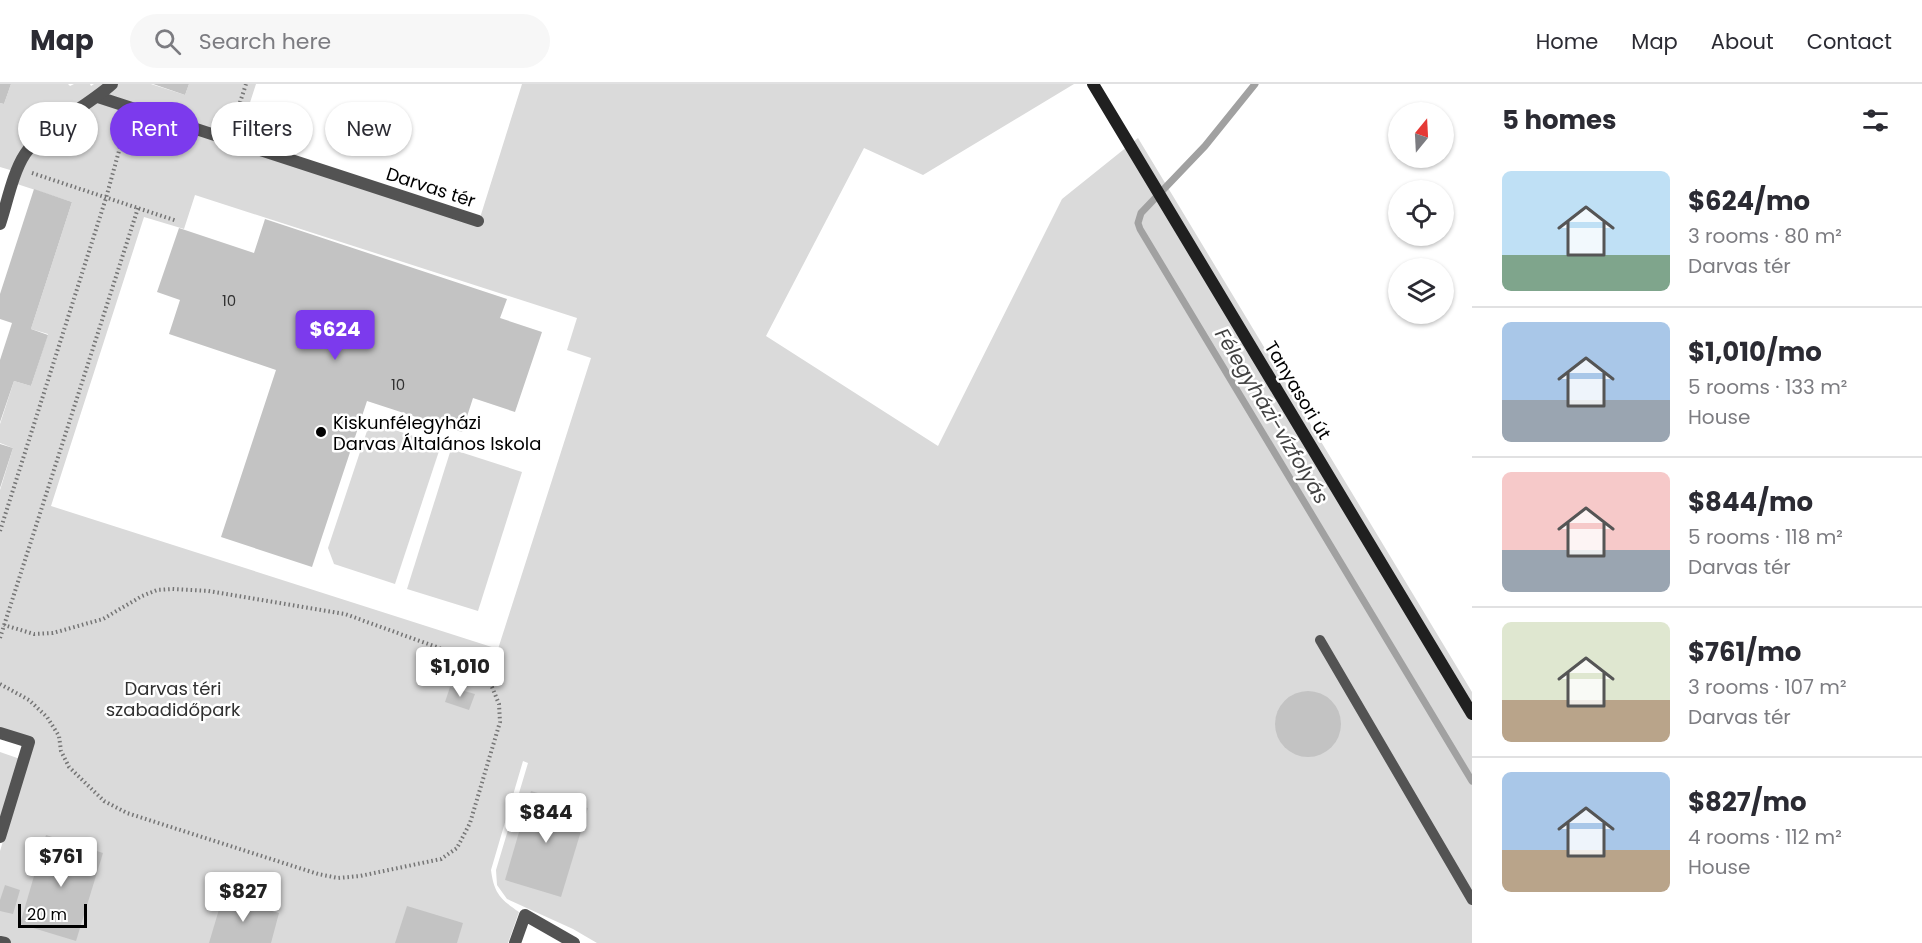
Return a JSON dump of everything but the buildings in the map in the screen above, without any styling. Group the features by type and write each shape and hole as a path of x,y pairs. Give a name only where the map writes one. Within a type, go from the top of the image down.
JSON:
{"street":[{"path":"0,224 24,154 33,144 98,97 112,84"},
{"name":"Tanyasori út","path":"1093,84 1472,714"},
{"name":"Darvas tér","path":"98,97 113,102"},
{"name":"Darvas tér","path":"277,156 478,221"},
{"path":"0,733 29,742 0,837"},
{"path":"515,943 525,915 574,943"},
{"path":"0,942 5,943"}],"lane":[{"path":"1320,640 1472,900"}],"path":[{"path":"240,102 246,84"},
{"path":"0,531 118,156"},
{"path":"18,168 177,221"},
{"path":"0,638 138,208"},
{"path":"0,684 28,700 47,717 58,736 61,752 69,767 104,801 126,813 318,874 338,878 360,876 441,859 457,848 470,823 500,722 499,704 492,687 482,671 473,663 453,653 345,614 208,591 172,589 157,590 142,596 103,619 53,633 34,634 4,625"}],"green space":[{"name":"Darvas téri szabadidőpark","path":"11,84 68,84 70,86 90,84 91,86 94,84 151,84 185,95 189,84 256,84 250,102 211,102 211,156 279,156 479,221 522,84 1074,84 923,175 864,148 766,336 938,446 1062,199 1138,138 1472,692 1472,943 597,943 573,929 507,899 497,885 496,870 528,763 523,761 491,870 499,895 519,912 508,943 10,943 0,940 0,851 34,741 0,730 0,490 13,448 0,443 0,424 14,381 31,386 48,334 31,329 72,202 14,183 17,172 0,167 0,103 4,104","holes":["195,195 577,318 567,350 591,358 498,649 51,506 144,217 184,229"]},
{"path":"370,422 441,445 395,584 334,564 328,548"},
{"path":"451,449 522,472 478,611 407,589"},
{"path":"0,752 23,760 0,836"}],"waterway":[{"name":"Félegyházi-vízfolyás","path":"1255,84 1205,146 1141,213 1138,223 1472,781"}],"place":[{"name":"Kiskunfélegyházi Darvas Általános Iskola","path":"321,432"}]}
